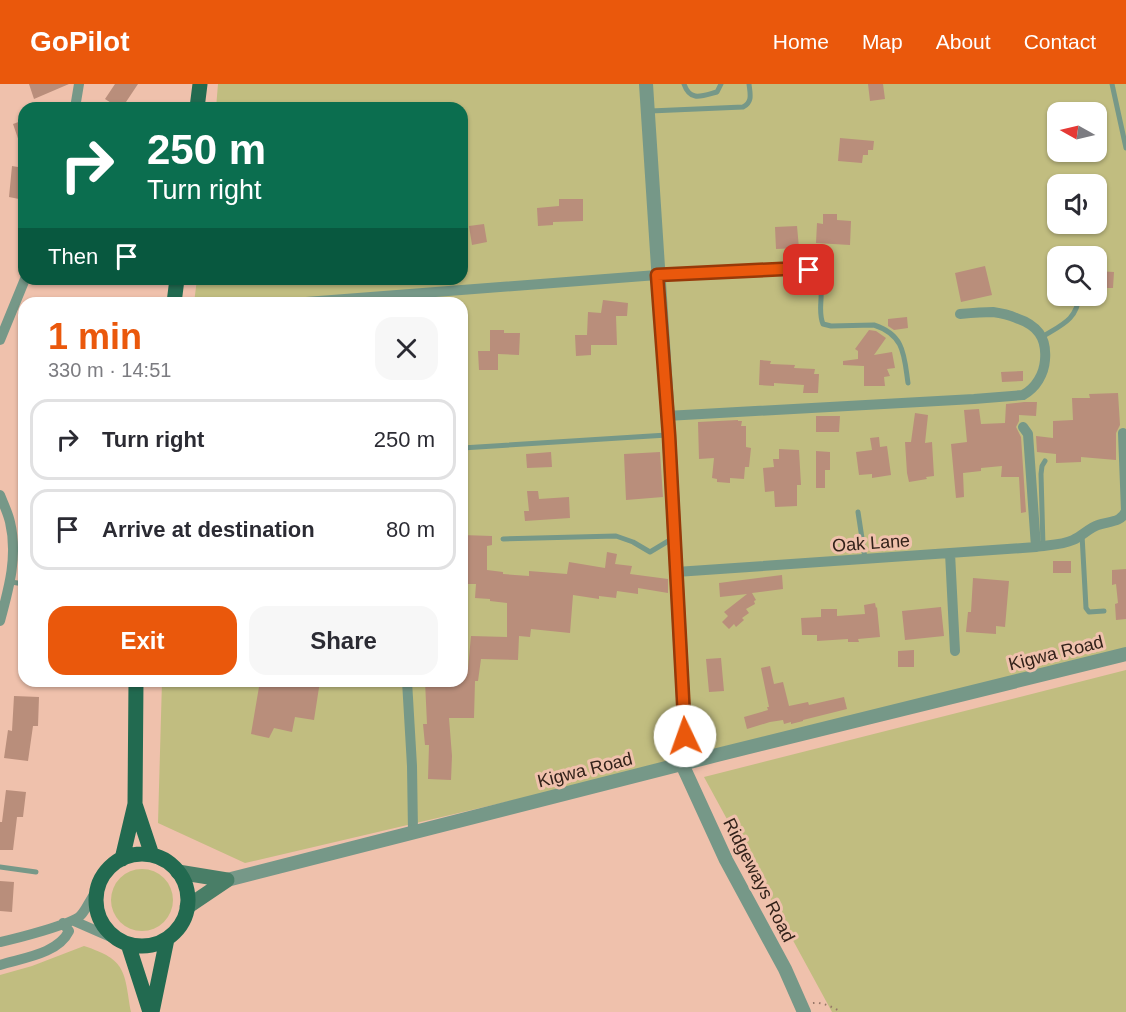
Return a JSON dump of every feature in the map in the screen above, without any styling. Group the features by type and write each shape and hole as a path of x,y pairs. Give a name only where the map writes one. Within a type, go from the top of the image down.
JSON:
{"main road":[{"path":"198,102 200,84"},
{"path":"122,859 135,804 136,687"},
{"path":"135,804 152,855"},
{"path":"142,854 152,855 170,864 184,881 187,907 180,926 172,936 160,943 148,946 125,943 111,934 103,924 98,912 97,891 105,874 122,859 142,854"},
{"path":"178,872 227,880"},
{"path":"187,907 227,880"},
{"path":"151,1012 166,939"},
{"path":"125,943 151,1012"}],"street":[{"path":"76,102 79,84"},
{"path":"646,84 669,435 685,736 682,765"},
{"path":"371,297 657,275"},
{"path":"0,340 23,285"},
{"path":"666,416 974,399 1023,395 1030,391 1038,382 1044,368 1046,352 1042,337 1034,326 1012,316 995,312 960,314"},
{"path":"1023,427 1028,434 1040,547"},
{"name":"Oak Lane","path":"676,572 950,554 1040,547 1069,542 1097,525 1119,520 1124,516 1126,511 1123,434"},
{"path":"0,495 10,522 14,554 11,582 0,621"},
{"path":"950,554 955,651"},
{"name":"Kigwa Road","path":"227,880 907,707 1126,654"},
{"path":"407,687 413,832"},
{"name":"Ridgeways Road","path":"682,765 726,860 785,969 802,1010"},
{"path":"0,942 69,922 81,915 90,898 97,891"},
{"path":"69,922 125,943"},
{"path":"0,965 55,945 66,937 69,922"}],"lane":[{"path":"684,84 687,92 693,96 704,96 717,92 721,84"},
{"path":"648,111 743,106 748,104 750,99 749,84"},
{"path":"1112,84 1126,148"},
{"path":"657,275 803,268 816,273 821,281 820,318 823,324 881,328 900,342 908,383"},
{"path":"1042,337 1065,323 1077,306"},
{"path":"468,448 669,435"},
{"path":"1040,547 1041,474 1045,461"},
{"path":"858,512 866,560"},
{"path":"1082,535 1086,608 1089,612 1104,610"},
{"path":"503,539 616,536 633,542 650,552 670,540 676,572"},
{"path":"11,582 18,583"},
{"path":"0,867 36,872"}],"path":[{"path":"802,1010 816,1002 841,1012"}],"shaded area":[{"path":"218,84 1126,84 1126,657 245,863 158,823 162,687 468,687 468,297 195,297 196,285 468,285 468,102 216,102"},
{"path":"1126,670 1126,1012 832,1012 704,777"},
{"path":"136,869 148,869 164,878 171,888 173,900 171,912 164,922 148,931 136,931 125,926 116,917 111,906 111,894 116,883 125,874"},
{"path":"84,946 108,956 121,969 127,986 131,1012 0,1012 0,975 32,966"}],"building":[{"path":"29,84 69,84 34,99"},
{"path":"115,84 138,84 126,102 110,102 105,99"},
{"path":"868,84 883,84 885,99 870,101"},
{"path":"18,122 18,138 13,124"},
{"path":"840,138 874,141 873,150 868,150 868,155 863,155 862,163 838,161"},
{"path":"12,166 18,167 18,199 9,197"},
{"path":"559,199 583,199 583,221 553,222 553,225 538,226 537,208 559,206"},
{"path":"823,214 837,214 837,220 851,221 850,245 816,243 817,223 823,224"},
{"path":"484,224 487,242 472,245 469,226"},
{"path":"797,226 799,248 776,249 775,227"},
{"path":"985,266 992,295 961,302 955,273"},
{"path":"1107,272 1114,272 1113,288 1107,288"},
{"path":"603,300 628,303 627,316 616,316 617,345 591,345 591,355 576,356 575,335 587,335 588,312 601,313"},
{"path":"907,317 908,328 894,330 888,326 888,319"},
{"path":"490,330 520,333 519,355 498,354 498,370 479,370 478,351 490,351"},
{"path":"869,330 876,331 886,338 874,355 892,352 895,368 887,369 890,376 884,377 885,386 864,386 864,366 843,365 843,361 858,359 858,351 855,349"},
{"path":"760,360 771,361 770,364 795,365 794,368 815,369 814,374 819,374 818,393 803,393 804,385 774,383 774,386 759,385"},
{"path":"1023,371 1023,381 1002,382 1001,372"},
{"path":"1118,393 1120,425 1116,433 1116,460 1081,457 1081,462 1056,463 1056,454 1037,452 1036,436 1053,438 1053,421 1073,420 1072,398 1090,398 1089,394"},
{"path":"1037,402 1036,416 1019,415 1016,427 1021,437 1026,512 1021,513 1019,477 1001,477 1002,466 963,473 964,497 956,498 951,444 967,442 964,410 979,409 981,424 1005,423 1006,404"},
{"path":"915,413 928,415 925,443 932,442 934,476 909,482 905,442 911,442"},
{"path":"816,416 840,416 839,432 816,432"},
{"path":"742,421 741,426 746,426 746,447 751,448 749,467 745,467 744,479 730,478 730,483 717,482 717,479 712,478 714,458 699,459 698,422"},
{"path":"879,437 880,447 887,446 891,475 872,478 872,474 859,475 856,452 872,450 870,438"},
{"path":"779,449 799,450 801,485 797,485 797,506 775,507 774,491 765,492 763,468 774,467 773,459 779,459"},
{"path":"816,451 830,452 830,470 825,470 825,488 816,488"},
{"path":"551,452 552,467 527,468 526,454"},
{"path":"660,452 663,497 626,500 624,454"},
{"path":"527,491 538,491 539,499 569,497 570,518 525,521 524,511 529,511"},
{"path":"468,535 492,536 492,545 487,546 487,570 529,576 529,571 567,574 569,562 605,568 607,552 617,554 615,564 632,566 630,574 668,579 668,593 638,588 638,594 617,591 616,598 599,596 599,599 573,595 570,633 531,629 530,637 519,636 518,660 481,659 478,681 475,681 474,718 449,718 451,780 428,779 429,745 425,745 423,724 427,724 425,687 468,687 471,636 507,637 507,603 475,598 476,584 468,584"},
{"path":"1053,561 1071,561 1071,573 1053,573"},
{"path":"1126,569 1126,619 1116,620 1115,604 1118,603 1116,584 1112,585 1112,570"},
{"path":"782,575 783,589 752,593 756,600 755,604 746,609 749,613 736,627 734,624 729,629 722,622 728,616 724,612 747,594 720,597 719,583"},
{"path":"973,578 1009,581 1005,627 996,626 996,634 966,632 968,612 971,612"},
{"path":"875,603 880,637 848,642 848,639 817,641 817,635 802,635 801,618 821,617 821,609 837,609 837,616 865,614 864,605"},
{"path":"941,607 944,636 905,640 902,611"},
{"path":"914,650 914,667 898,667 898,651"},
{"path":"721,658 724,691 709,692 706,659"},
{"path":"770,666 774,684 783,682 789,706 808,702 809,705 844,697 847,709 791,724 791,722 784,724 783,720 747,729 744,717 768,710 761,668"},
{"path":"259,687 319,687 314,720 295,717 292,732 274,728 269,738 251,734"},
{"path":"14,696 39,697 38,726 33,726 28,761 4,758 8,730 12,731"},
{"path":"6,790 26,792 23,817 17,817 13,850 0,850 0,822 2,822"},
{"path":"0,881 14,882 12,912 0,911"}],"route":[{"path":"685,736 669,435 657,275 803,268 809,270"}]}
